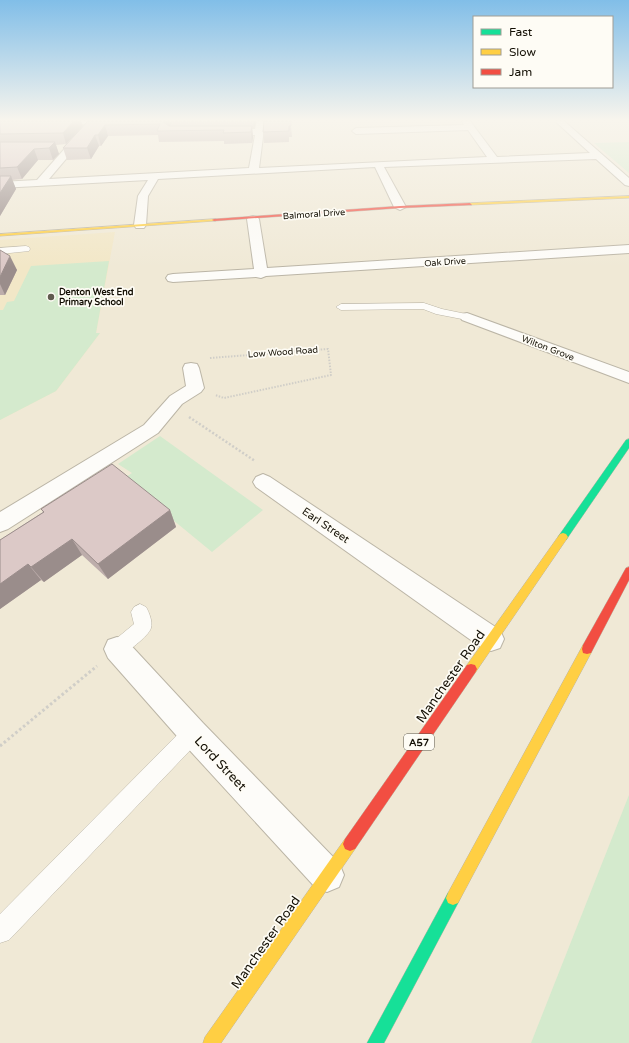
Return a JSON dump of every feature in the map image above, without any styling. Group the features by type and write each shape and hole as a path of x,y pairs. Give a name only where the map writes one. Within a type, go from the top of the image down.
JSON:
{"main road":[{"name":"Balmoral Drive","path":"0,235 400,207 629,197"},
{"name":"Manchester Road","path":"210,1043 629,442"},
{"path":"375,1043 629,571"}],"street":[{"path":"40,183 51,170"},
{"path":"0,185 289,170"},
{"path":"381,170 400,207"},
{"path":"613,170 629,183"},
{"path":"140,225 143,196 155,176"},
{"path":"253,218 261,274"},
{"name":"Oak Drive","path":"173,278 261,274 629,250"},
{"name":"Wilton Grove","path":"467,317 629,378"},
{"path":"0,523 151,428 176,400 196,388 191,368"},
{"name":"Earl Street","path":"263,482 491,639"},
{"name":"Lord Street","path":"117,649 193,733 327,875"}],"lane":[{"path":"0,251 26,249"},
{"path":"341,307 424,306 440,312 467,317"},
{"path":"117,649 143,627 140,612"},
{"path":"0,931 193,733"}],"path":[{"name":"Low Wood Road","path":"191,368 201,359 328,349 332,375 224,398 196,388"},
{"path":"171,405 261,466 263,482"},
{"path":"0,746 117,649"}],"shaded area":[{"name":"Denton West End Primary School","path":"115,232 96,333 100,333 56,391 0,420 0,240"}],"green space":[{"name":"Denton West End Primary School","path":"109,261 96,333 100,333 56,391 0,420 0,310 3,310 7,302 14,301 31,266"},
{"path":"160,436 263,510 212,552 123,479 132,473 118,464"},
{"path":"629,795 629,1043 531,1043"}],"building":[{"path":"0,176 11,176 0,193"},
{"path":"0,250 10,256 0,277"},
{"path":"112,464 170,510 98,564 72,539 31,567 28,564 0,584 0,540 44,512 41,509"}],"traffic: fast":[{"path":"563,537 629,442"},
{"path":"375,1043 453,898"}],"traffic: slow":[{"path":"470,204 629,197"},
{"path":"0,235 214,220"},
{"path":"471,669 563,537"},
{"path":"453,898 587,649"},
{"path":"211,1043 350,844"}],"traffic: jam":[{"path":"214,220 400,207 470,204"},
{"path":"587,649 629,571"},
{"path":"350,844 471,669"}],"place":[{"name":"Denton West End Primary School","path":"51,297"}]}
